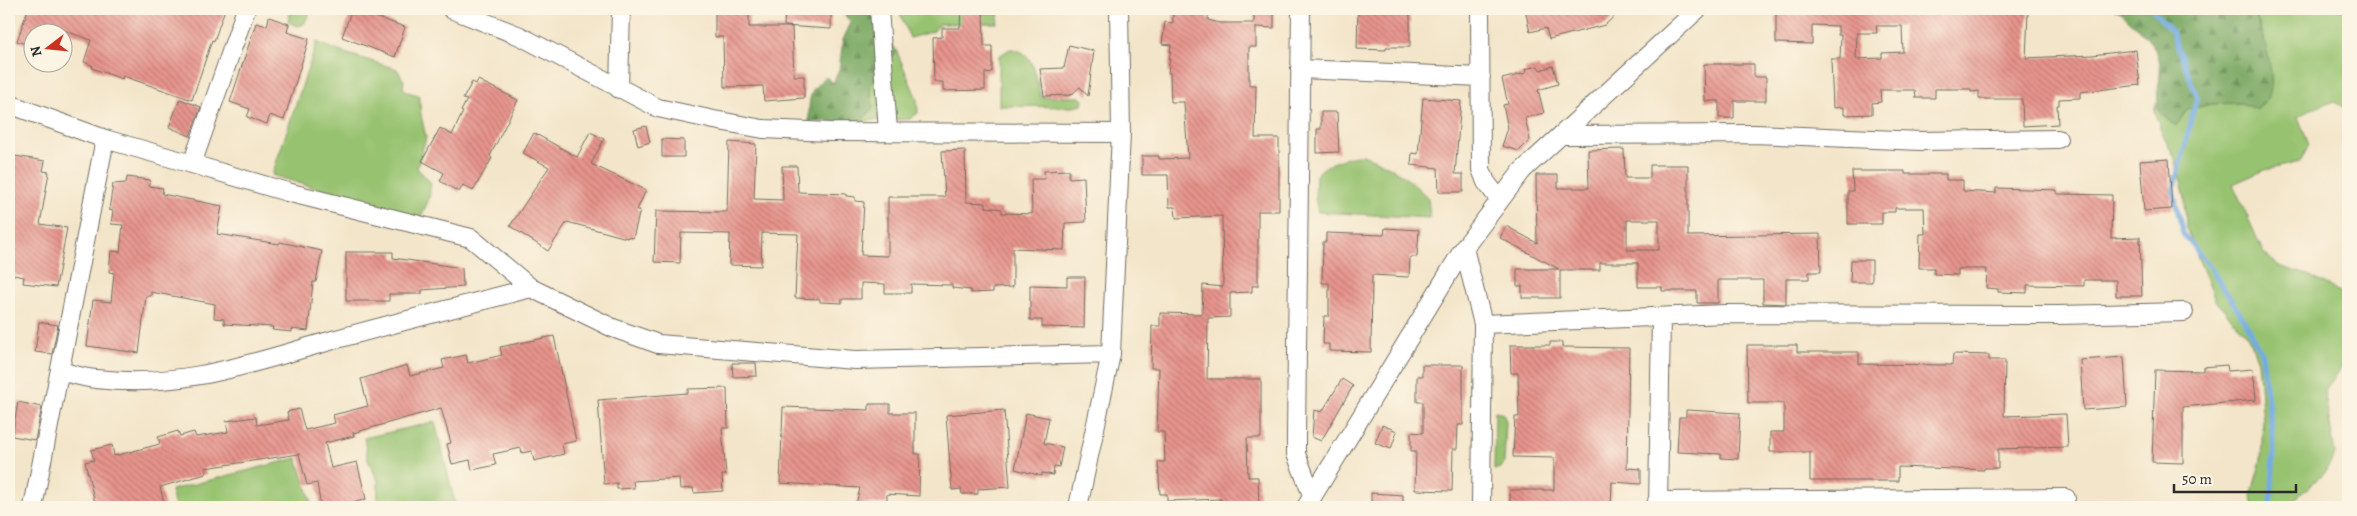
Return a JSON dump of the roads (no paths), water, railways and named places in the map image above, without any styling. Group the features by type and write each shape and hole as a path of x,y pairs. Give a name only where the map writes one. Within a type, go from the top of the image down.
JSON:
{"street":[{"path":"192,164 246,9"},
{"path":"451,9 520,36 658,108 763,129 1121,133"},
{"path":"619,89 621,9"},
{"path":"879,9 888,131"},
{"path":"1078,507 1111,354 1121,133 1119,9"},
{"path":"1301,9 1296,454 1309,501"},
{"path":"1480,9 1481,169 1486,182 1500,199"},
{"path":"1309,501 1464,248 1500,199 1522,172 1698,9"},
{"path":"1300,69 1481,77"},
{"path":"9,104 105,139 287,192 471,238 530,288 613,328 658,344 855,360 1111,354"},
{"path":"1562,135 1755,134 1921,141 2058,139"},
{"path":"33,507 105,139"},
{"path":"1464,248 1483,324 1481,507"},
{"path":"60,371 95,379 144,381 195,378 241,368 333,340 530,288"},
{"path":"1483,324 1726,314 2059,315 2184,312"},
{"path":"1661,317 1658,504 2066,498"}],"waterway":[{"path":"2152,9 2172,32 2197,97 2173,191 2183,234 2208,264 2243,318 2262,355 2274,446 2271,507"}]}
